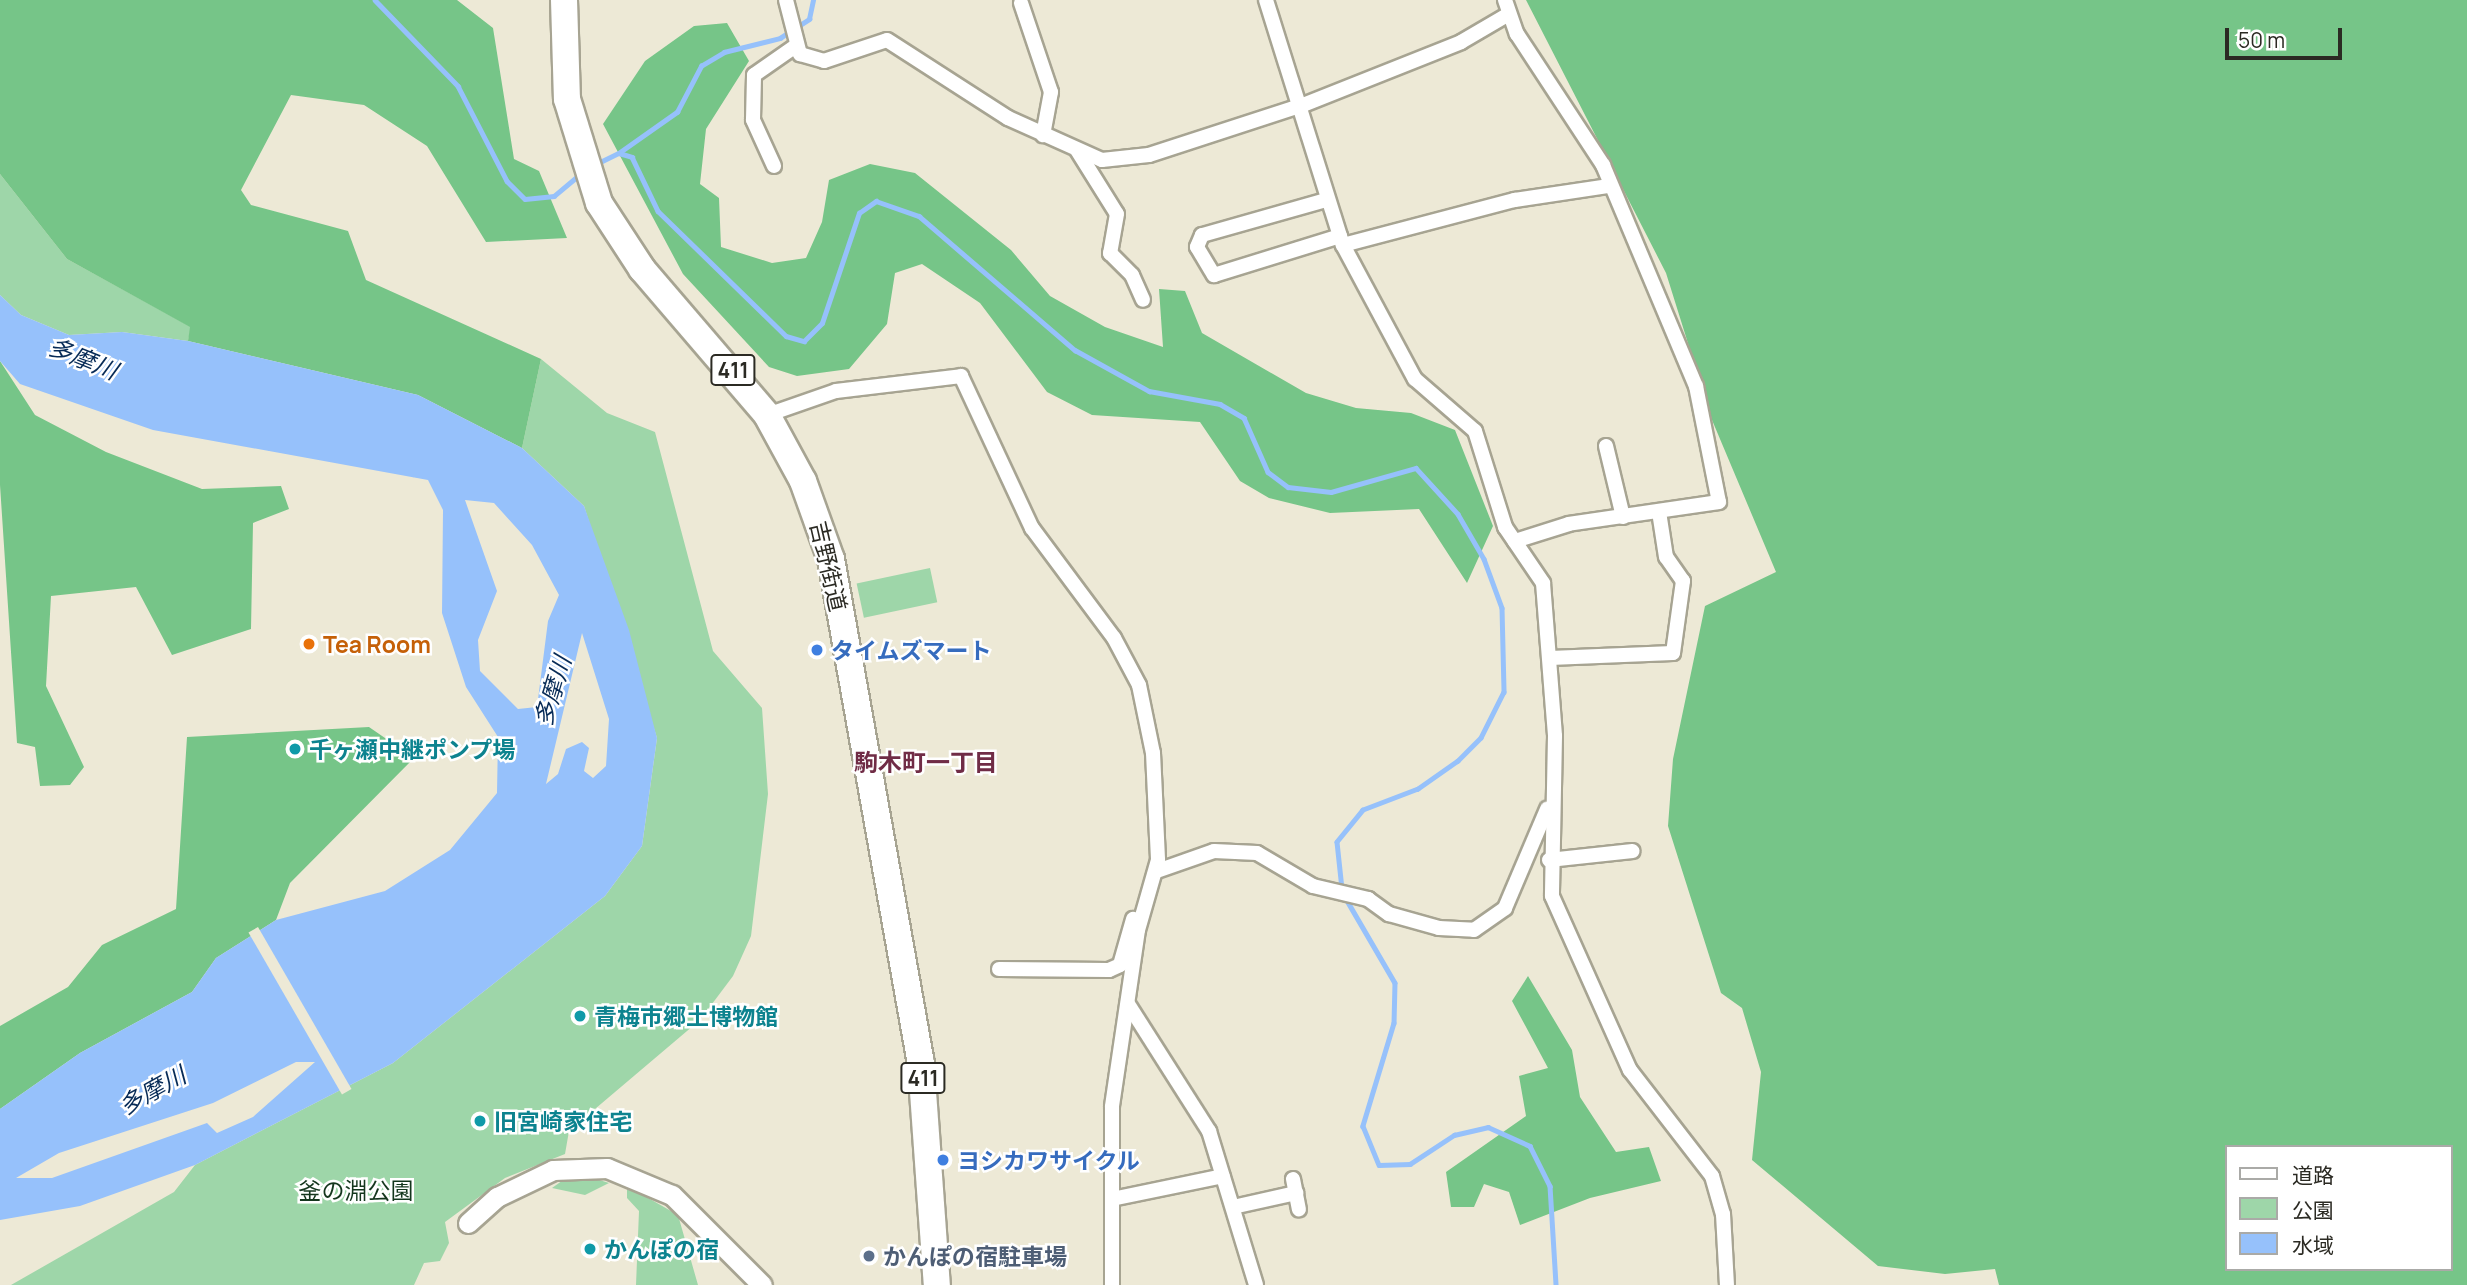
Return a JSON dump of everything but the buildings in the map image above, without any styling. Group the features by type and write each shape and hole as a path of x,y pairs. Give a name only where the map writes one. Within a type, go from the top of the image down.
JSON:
{"highway":[{"name":"吉野街道","path":"564,0 564,76 579,148 600,203 642,269 767,415 811,498 838,590 850,686 918,1043 937,1285"}],"street":[{"path":"786,0 800,54 824,61 887,40 1043,135 1077,150 1126,160 1303,105 1461,42 1506,7 1589,138 1696,386 1719,502 1569,524 1515,541"},
{"path":"1266,0 1303,105 1326,200 1341,240 1415,379 1475,431 1515,541 1543,583 1550,658 1552,798 1549,860 1552,896 1630,1070 1712,1176 1723,1214 1727,1285"},
{"path":"1021,3 1051,92 1043,135"},
{"path":"774,166 753,120 754,75 794,39"},
{"path":"1077,150 1117,214 1110,253 1132,275 1143,300"},
{"path":"1326,200 1202,235 1197,247 1214,275 1341,240 1515,201 1609,186"},
{"path":"767,415 836,391 961,376 1026,518 1114,638 1139,685 1153,753 1157,871 1150,892 1128,1004 1112,1107 1112,1285"},
{"path":"1606,446 1623,517"},
{"path":"1550,658 1673,653 1683,581 1666,557 1659,512"},
{"path":"1157,871 1214,851 1241,850 1332,891 1355,896 1439,928 1474,930 1489,922 1505,908 1552,798"},
{"path":"1549,860 1633,851"},
{"path":"999,969 1056,974 1120,965 1140,899 1150,892"},
{"path":"1128,1004 1209,1131 1256,1285"},
{"path":"468,1223 497,1197 553,1170 607,1168 672,1195 762,1285"},
{"path":"1112,1199 1223,1175"},
{"path":"1233,1207 1295,1186 1299,1209"}],"green space":[{"path":"0,0 457,0 493,28 514,159 539,171 567,238 486,242 427,146 364,105 291,95 241,190 251,205 348,231 366,280 541,359 522,448 418,395 188,341 190,327 67,259 0,174"},
{"path":"1526,0 2467,0 2467,1285 1999,1285 1995,1269 1945,1274 1878,1266 1752,1160 1761,1072 1742,1008 1721,993 1668,826 1673,759 1705,606 1776,572 1712,420 1666,273"},
{"path":"727,23 749,61 706,129 700,184 719,198 721,247 772,263 806,258 822,222 829,180 870,164 915,173 1011,250 1050,296 1105,327 1163,347 1159,289 1185,291 1202,333 1306,393 1356,408 1411,413 1455,430 1493,526 1467,583 1419,509 1330,513 1269,498 1240,481 1200,422 1092,415 1047,392 980,303 922,264 895,273 887,324 849,369 797,376 769,367 683,274 603,124 645,61 694,26"},
{"path":"0,174 67,259 191,327 188,341 122,332 69,335 21,315 0,295"},
{"name":"釜の淵公園","path":"541,359 607,413 655,432 713,651 762,708 768,794 751,936 733,976 700,1020 569,1131 565,1154 505,1178 445,1222 449,1243 440,1261 424,1263 414,1285 11,1285 174,1192 195,1165 393,1063 605,896 642,846 657,738 584,506 522,448"},
{"path":"0,361 35,415 106,452 202,489 281,486 289,509 253,523 251,629 172,655 136,587 51,596 46,686 84,767 70,785 40,786 35,747 17,743 0,485"},
{"path":"930,568 937,602 864,618 857,584"},
{"path":"369,727 414,758 290,883 276,920 216,958 192,992 80,1053 0,1109 0,1026 68,987 102,945 176,909 187,737"},
{"path":"1528,976 1572,1050 1580,1097 1616,1152 1649,1147 1661,1181 1590,1198 1520,1225 1509,1192 1484,1184 1474,1207 1451,1207 1446,1172 1526,1116 1519,1076 1548,1068 1512,1001"},
{"path":"566,1178 593,1178 609,1183 585,1195 552,1188"},
{"path":"627,1186 678,1215 698,1285 636,1285 639,1211 627,1198"}],"water":[{"name":"多摩川","path":"0,295 21,315 69,335 122,332 188,341 418,395 522,448 584,506 629,630 657,738 642,846 605,896 393,1063 195,1165 80,1206 0,1220 0,1109 80,1053 192,992 216,958 276,920 385,891 450,850 497,793 498,737 466,687 442,613 443,510 428,480 153,430 20,384 0,361","holes":["465,500 494,503 532,545 559,595 548,621 537,707 518,709 480,671 478,640 497,591","582,633 609,719 606,766 593,778 584,771 589,748 582,742 566,749 558,774 546,784","296,1062 315,1062 253,1117 217,1133 207,1123 52,1178 16,1178 59,1153 213,1103"]}],"pier":[{"path":"258,927 352,1089 342,1094 248,932"}],"waterway":[{"path":"375,0 458,86 507,181 525,199 554,196 580,174"},
{"path":"620,152 677,112 701,66 724,52 780,38 809,19 813,0"},
{"path":"596,164 619,153 632,157 658,211 786,336 804,341 822,323 859,213 876,201 919,216 1075,350 1149,391 1220,404 1244,418 1268,472 1288,487 1331,492 1416,468 1458,514 1484,559 1502,608 1504,692 1481,738 1458,761 1418,789 1363,810 1337,842 1342,889"},
{"path":"1345,897 1395,983 1394,1023 1363,1126 1379,1165 1410,1164 1454,1135 1488,1127 1530,1146 1550,1186 1556,1285"}],"place":[{"name":"Tea Room","path":"309,644"},
{"name":"タイムズマート","path":"817,650"},
{"name":"千ヶ瀬中継ポンプ場","path":"295,749"},
{"name":"青梅市郷土博物館","path":"580,1016"},
{"name":"旧宮崎家住宅","path":"480,1121"},
{"name":"ヨシカワサイクル","path":"943,1160"},
{"name":"かんぽの宿","path":"590,1249"},
{"name":"かんぽの宿駐車場","path":"869,1256"}],"district":[{"name":"駒木町一丁目","path":"926,762"}]}
